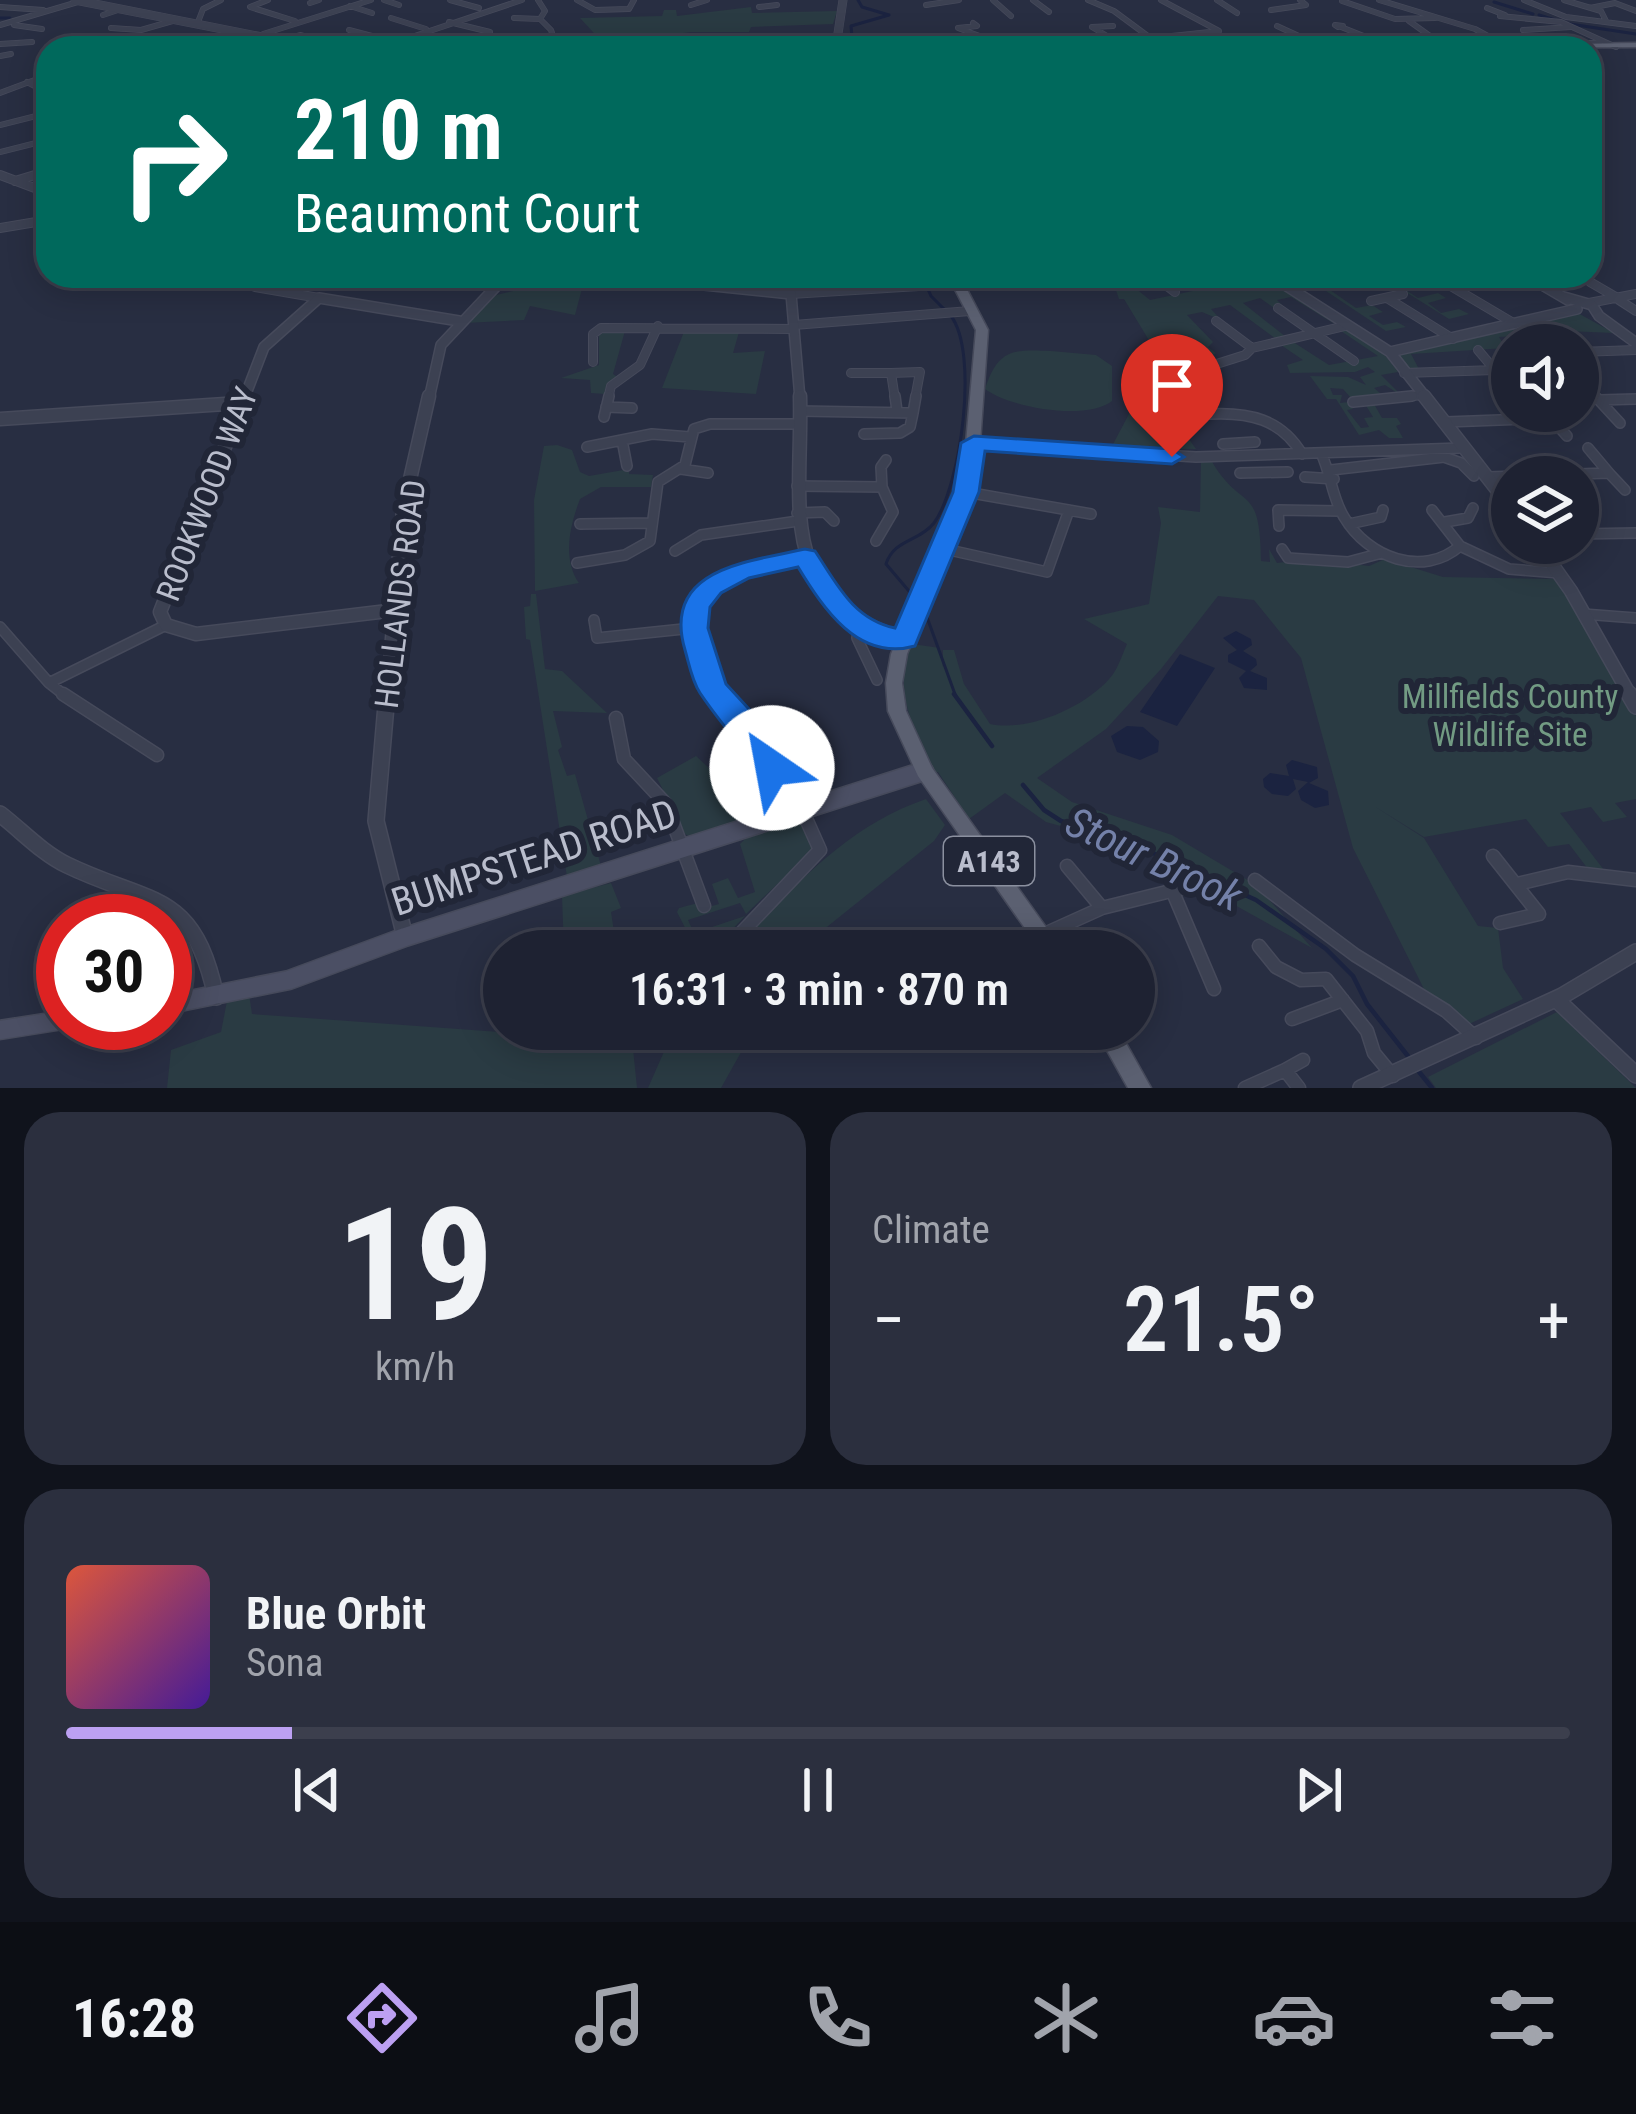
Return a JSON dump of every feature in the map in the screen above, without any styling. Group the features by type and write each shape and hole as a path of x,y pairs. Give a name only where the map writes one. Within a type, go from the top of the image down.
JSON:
{"main road":[{"path":"1602,46 1636,45"},
{"name":"A143","path":"957,288 963,311 982,330 974,443 966,492 905,639 894,683 897,711 924,771 1037,930"},
{"name":"BUMPSTEAD ROAD","path":"192,1001 289,980 405,937 924,771"},
{"path":"0,1030 36,1024"},
{"path":"1118,1050 1140,1088"}],"street":[{"path":"198,22 203,9 221,0"},
{"path":"241,9 268,0"},
{"path":"310,2 320,0"},
{"path":"263,34 370,0"},
{"path":"384,0 400,5"},
{"path":"450,0 483,10"},
{"path":"411,36 519,0"},
{"path":"538,0 545,11 540,19"},
{"path":"577,0 596,10 629,9 634,0"},
{"path":"692,5 707,0"},
{"path":"838,36 843,0"},
{"path":"993,0 1011,16"},
{"path":"1034,0 1049,12"},
{"path":"1088,0 1148,36"},
{"path":"1096,3 1113,0"},
{"path":"1161,0 1217,32 1163,36"},
{"path":"1217,0 1237,13"},
{"path":"1271,10 1306,5 1300,0"},
{"path":"1398,7 1410,4 1409,0"},
{"path":"1523,0 1566,16 1636,26"},
{"path":"1564,0 1604,14 1606,21"},
{"path":"0,25 78,1 273,36"},
{"path":"926,4 957,1 977,26 958,28 974,36"},
{"path":"1342,1 1409,21 1430,36"},
{"path":"1385,1 1494,36"},
{"path":"0,8 35,2"},
{"path":"1590,8 1615,3 1636,11"},
{"path":"23,5 49,11"},
{"path":"759,7 777,5"},
{"path":"350,6 372,13"},
{"path":"250,7 295,21"},
{"path":"1487,8 1536,23"},
{"path":"103,15 121,9"},
{"path":"1506,15 1571,27 1592,36"},
{"path":"391,18 430,29"},
{"path":"514,18 540,19 552,34 547,36"},
{"path":"1409,21 1436,18"},
{"path":"111,28 141,30 176,20"},
{"path":"448,22 490,32"},
{"path":"9,23 42,29"},
{"path":"1112,36 1092,27 1113,26"},
{"path":"1277,26 1299,36"},
{"path":"1341,27 1364,36"},
{"path":"1524,36 1521,28 1558,31 1571,27"},
{"path":"350,29 374,36"},
{"path":"1558,31 1565,36"},
{"path":"1602,40 1616,46"},
{"path":"0,44 32,42"},
{"path":"0,56 11,54"},
{"path":"2,97 36,79"},
{"path":"27,82 36,87"},
{"path":"0,125 36,116"},
{"path":"0,152 36,143"},
{"path":"0,175 36,189"},
{"path":"15,182 36,175"},
{"path":"0,228 36,222"},
{"path":"261,288 459,321"},
{"name":"HOLLANDS ROAD","path":"405,937 376,821 404,510 438,354 459,321 493,288"},
{"path":"752,288 789,293 878,288"},
{"path":"790,288 800,417 796,486 805,557 841,613 859,627 905,639"},
{"path":"1170,288 1175,292"},
{"path":"1289,288 1387,350 1491,481"},
{"path":"1454,288 1515,324 1636,294"},
{"path":"1551,288 1586,306 1636,346"},
{"path":"1600,288 1636,311"},
{"path":"1371,301 1403,295"},
{"name":"ROOKWOOD WAY","path":"319,298 264,346 160,612 166,625 196,634 395,610"},
{"path":"1387,298 1453,339"},
{"path":"1278,308 1354,361"},
{"path":"593,362 593,334 628,325 794,327 963,311"},
{"path":"1216,321 1252,347"},
{"path":"632,408 605,412 611,386 640,365 658,326"},
{"path":"1207,367 1234,359 1252,347 1346,326"},
{"path":"1387,350 1491,330"},
{"path":"1599,350 1636,346"},
{"path":"1223,349 1234,359"},
{"path":"1478,350 1491,365"},
{"path":"1404,374 1491,370"},
{"path":"851,374 920,372 910,427 900,434 864,434"},
{"path":"891,373 897,412"},
{"path":"1353,402 1423,395"},
{"path":"1599,400 1636,399"},
{"path":"1599,401 1620,423"},
{"path":"0,419 240,403"},
{"path":"681,469 694,429 710,424 913,412"},
{"path":"1210,414 1241,413 1270,421 1294,438 1302,454"},
{"path":"1446,422 1491,419"},
{"path":"1563,432 1567,436"},
{"path":"587,447 652,434 690,437"},
{"path":"622,440 627,466"},
{"path":"1223,444 1252,442 1260,472"},
{"path":"974,443 1115,456 1461,448"},
{"path":"1588,448 1624,490"},
{"path":"1321,453 1332,475 1340,511 1382,553 1398,560 1435,563 1453,556 1460,546"},
{"path":"1306,477 1444,457 1461,463 1474,476"},
{"path":"876,541 893,512 882,487 881,466 886,460"},
{"path":"577,563 632,554 650,541 660,477 681,469 708,473"},
{"path":"1240,473 1288,472"},
{"path":"1488,477 1609,473"},
{"path":"796,486 882,487"},
{"path":"966,492 1091,514"},
{"path":"1266,502 1278,510 1340,511"},
{"path":"1445,522 1468,518 1474,508"},
{"path":"945,549 1047,572 1069,510"},
{"path":"1278,510 1279,526"},
{"path":"1349,524 1381,517 1383,510"},
{"path":"1432,510 1460,546 1509,568 1559,573"},
{"path":"676,551 701,535 825,512 834,521"},
{"path":"580,524 652,523"},
{"path":"1599,533 1636,532"},
{"path":"1282,549 1288,558 1347,563 1368,562 1382,553"},
{"path":"772,768 748,728 712,688 693,628 696,605 711,587 740,572 805,557"},
{"path":"1552,564 1636,706"},
{"path":"1583,614 1636,618"},
{"path":"594,620 598,653"},
{"path":"50,682 166,625"},
{"path":"0,627 50,682 99,721 157,755"},
{"path":"859,627 857,638 877,680"},
{"path":"597,638 693,628"},
{"path":"616,718 624,759 666,804 704,907"},
{"path":"744,930 820,850 803,812"},
{"path":"0,814 66,865 152,896 177,911 197,932 210,956 216,997"},
{"path":"1493,856 1540,914 1500,923"},
{"path":"1067,866 1102,908"},
{"path":"1516,884 1568,872 1636,880"},
{"path":"1255,880 1354,955 1447,1011 1476,1038"},
{"path":"1068,930 1102,908 1180,888 1191,944 1214,989"},
{"path":"1259,946 1276,967 1301,980 1326,979 1397,1074"},
{"path":"1361,1088 1545,1003 1559,1002 1598,970 1636,952"},
{"path":"1292,1019 1343,1000"},
{"path":"1559,1002 1636,1075"},
{"path":"1244,1088 1303,1060"},
{"path":"1285,1070 1299,1088"}],"green space":[{"path":"751,7 752,13 837,11 833,24 662,36 597,36 580,18 662,16 664,10 676,10 677,16"},
{"path":"582,288 575,315 530,306 524,320 465,323 492,296"},
{"path":"1115,288 1135,288 1150,300 1201,288 1285,288 1336,325 1291,297 1277,300 1283,306 1274,308 1260,298 1243,303 1286,337 1276,339 1230,305 1211,309 1221,320 1202,312 1187,315 1213,342 1208,347 1216,359 1210,360 1150,342 1124,299 1119,299"},
{"path":"1295,288 1340,288 1330,290 1356,308 1372,305 1383,312 1369,316 1383,325 1397,322 1406,327 1386,331 1326,291"},
{"path":"1399,288 1418,298 1438,293 1446,298 1428,303 1441,313 1459,309 1469,314 1449,319"},
{"path":"1576,312 1598,324 1523,324"},
{"path":"626,327 613,374 619,378 605,394 591,393 590,380 561,378 599,365 599,334"},
{"path":"685,329 739,332 733,353 765,351 756,394 662,388"},
{"path":"1338,329 1358,335 1381,351 1398,372 1381,375 1402,396 1385,385 1374,388 1387,399 1351,398 1343,389 1330,388 1333,395 1342,395 1340,403 1349,402 1353,409 1347,410 1361,428 1369,427 1364,418 1373,417 1365,404 1374,404 1382,418 1397,418 1403,438 1389,438 1379,430 1359,435 1336,399 1327,399 1310,376 1348,377 1366,385 1360,377 1375,372 1368,367 1355,372 1290,373 1287,365 1303,360 1278,343 1290,340 1329,365 1378,356"},
{"path":"1491,331 1491,349 1411,354 1420,371 1406,369 1396,353"},
{"path":"1016,352 1096,355 1112,366 1112,401 1085,410 1049,410 1012,402 985,389 1001,359"},
{"path":"1147,380 1196,449 1111,448"},
{"path":"544,446 572,450 580,472 589,476 629,469 629,474 653,475 651,487 601,487 580,499 569,553 579,583 535,591 534,500"},
{"name":"Millfields County Wildlife Site","path":"1201,460 1211,460 1253,508 1261,561 1270,562 1269,549 1277,563 1309,559 1369,566 1385,559 1443,577 1557,579 1636,716 1636,799 1615,803 1627,817 1603,822 1591,807 1560,813 1604,870 1588,869 1569,844 1548,847 1526,819 1424,837 1374,806 1424,838 1478,926 1498,928 1503,968 1523,999 1469,1024 1425,991 1353,848 1301,658 1254,600 1218,596 1106,729 1037,778 1072,802 1172,835 1256,885 1312,948 1144,849 1046,822 1005,793 969,819 938,772 934,773 905,694 912,644 940,648 943,667 943,650 954,650 964,684 990,724 1038,721 1086,699 1113,674 1127,644 1084,619 1149,604 1161,523 1158,507 1200,512"},
{"path":"531,594 536,594 545,669 562,671 607,713 553,711 562,747 558,750 567,776 575,774 601,866 567,877 530,640 526,639 524,607 530,606"},
{"path":"696,756 723,781 752,821 691,837 685,834 657,778"},
{"path":"926,799 945,825 934,841 823,930 753,930 844,843"},
{"path":"792,821 804,825 813,850 746,914 740,903 688,920 693,930 686,930 679,908 719,904 712,884 728,878 738,898 755,892 740,844 750,834"},
{"path":"611,883 621,908 611,912 614,930 563,930 562,896"},
{"path":"745,916 732,930 703,930"},
{"path":"249,994 252,1014 483,1031 483,1050 633,1050 637,1088 167,1088 171,1050 192,1050 192,1042 221,1032 227,1001"},
{"path":"1557,1012 1636,1088 1436,1088 1428,1077"},
{"path":"665,1050 742,1050 721,1088 648,1088"}],"water":[{"path":"1236,631 1251,639 1252,645 1243,651 1256,659 1250,671 1267,678 1267,690 1244,688 1239,678 1246,671 1228,662 1228,655 1237,650 1223,638"},
{"path":"1180,654 1215,668 1177,726 1140,712"},
{"path":"1127,726 1143,727 1159,741 1158,752 1140,760 1117,752 1111,736"},
{"path":"1292,760 1317,767 1318,778 1309,783 1328,791 1329,805 1315,808 1301,800 1298,791 1308,782 1293,779 1296,789 1288,796 1272,794 1264,787 1263,779 1270,773 1289,776 1286,765"}],"waterway":[{"name":"Stour Brook","path":"852,36 851,26 889,15 862,7 858,0"},
{"path":"1494,2 1533,14"},
{"path":"1539,15 1555,20"},
{"path":"0,18 10,18"},
{"path":"1570,24 1636,34"},
{"name":"Stour Brook","path":"927,288 944,309"},
{"name":"Stour Brook","path":"914,597 886,564 895,550 934,523 952,480 965,388 964,359 951,316"},
{"name":"Stour Brook","path":"924,609 956,696"},
{"name":"Stour Brook","path":"956,696 992,746"},
{"name":"Stour Brook","path":"1023,785 1044,810 1061,821 1144,849 1256,900 1326,949 1353,976 1367,1004 1411,1060"},
{"name":"Stour Brook","path":"1416,1068 1432,1088"}],"route":[{"path":"772,768 748,728 712,688 693,628 696,605 711,587 740,572 805,557 841,613 871,632 905,639 966,492 974,443 1172,457"}]}
